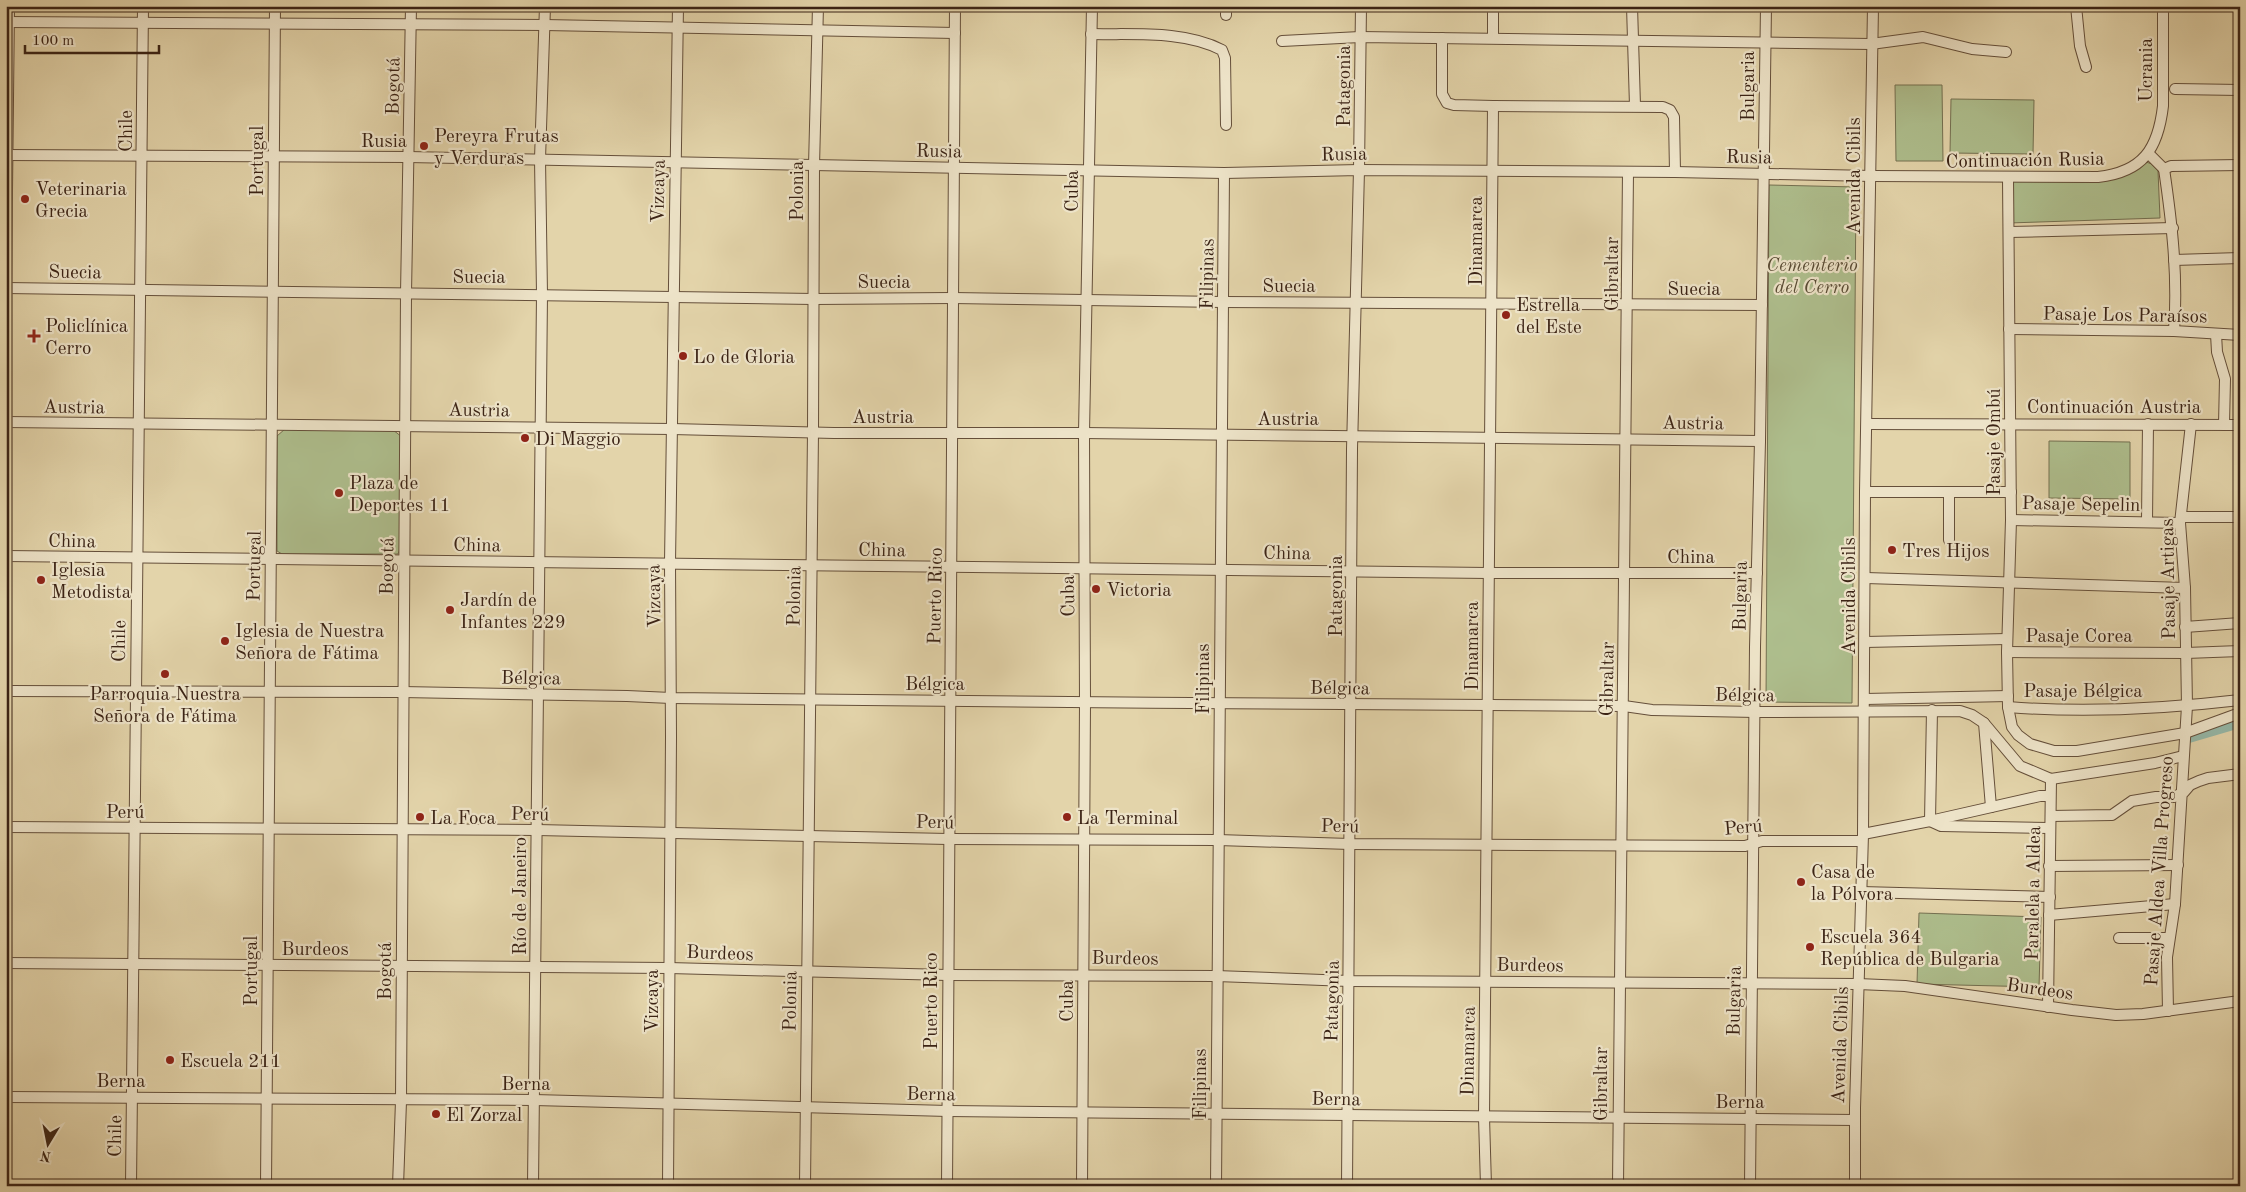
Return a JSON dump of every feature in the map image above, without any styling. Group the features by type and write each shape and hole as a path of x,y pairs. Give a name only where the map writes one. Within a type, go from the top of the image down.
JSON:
{"street":[{"path":"6,283 9,6"},
{"name":"Chile","path":"131,1186 143,6"},
{"name":"Portugal","path":"266,1186 275,6"},
{"name":"Bogotá","path":"398,1186 401,1101 402,692 411,6"},
{"name":"Río de Janeiro","path":"533,1186 539,427 542,294 540,159 545,6"},
{"name":"Vizcaya","path":"668,1186 670,563 678,6"},
{"name":"Polonia","path":"805,1186 807,836 812,565 814,166 818,6"},
{"name":"Puerto Rico","path":"947,1186 955,6"},
{"name":"Cuba","path":"1082,1186 1085,703 1084,433 1088,300 1088,170 1092,6"},
{"name":"Patagonia","path":"1347,1186 1353,436 1360,170 1361,6"},
{"path":"1493,6 1494,38"},
{"name":"Bulgaria","path":"1750,1186 1756,573 1760,440 1764,41 1766,6"},
{"name":"Avenida Cibils","path":"1855,1186 1858,984 1863,837 1865,492 1872,176 1871,44 1873,6"},
{"path":"2076,6 2080,46 2086,66"},
{"name":"Ucrania","path":"2158,133 2163,98 2163,6"},
{"path":"1633,7 1635,106"},
{"path":"8,22 545,25 955,34"},
{"path":"1091,34 1176,37 1210,43 1222,50 1225,58 1226,124"},
{"path":"1282,41 1360,37 1633,39 1871,44 1923,37 1972,49 2006,52"},
{"path":"1442,38 1442,94 1447,103 1454,105 1493,106 1663,107 1672,112 1674,117 1674,172"},
{"path":"2175,89 2240,90"},
{"name":"Dinamarca","path":"1486,1186 1484,1117 1493,106"},
{"name":"Continuación Rusia","path":"1872,176 2008,178 2109,176 2132,168 2148,154 2158,133"},
{"path":"2148,154 2164,169 2173,228 2176,306 2174,331"},
{"name":"Rusia","path":"7,156 408,157 675,161 814,166 1224,172 1360,170 1674,172 1872,176"},
{"path":"2164,169 2171,166 2240,165"},
{"name":"Filipinas","path":"1216,1186 1216,976 1224,172"},
{"name":"Gibraltar","path":"1618,1186 1628,172"},
{"name":"Pasaje Ombú","path":"2008,178 2011,492 2007,639 2008,701"},
{"path":"2009,232 2173,228"},
{"path":"2174,260 2240,258"},
{"name":"Suecia","path":"6,288 814,299 953,298 1223,302 1762,305"},
{"name":"Pasaje Los Paraísos","path":"2009,329 2174,331 2240,335"},
{"path":"2216,334 2217,352 2225,378 2224,425"},
{"name":"Austria","path":"6,422 539,427 952,434 1084,433 1760,440"},
{"name":"Continuación Austria","path":"1867,424 2240,425"},
{"path":"2146,521 2148,424"},
{"name":"Pasaje Artigas","path":"2185,733 2187,706 2185,588 2181,520 2191,424"},
{"path":"1865,492 2011,492"},
{"path":"1949,493 1949,540"},
{"name":"Pasaje Sepelin","path":"2011,520 2146,521 2240,517"},
{"name":"China","path":"6,556 1625,574 1756,573"},
{"path":"1866,578 2185,588"},
{"path":"2185,627 2240,623"},
{"name":"Pasaje Corea","path":"1865,642 2007,639"},
{"name":"Pasaje Corea","path":"2007,652 2186,653 2240,651"},
{"name":"Bélgica","path":"6,691 402,692 810,700 1624,706 1652,710 1864,712"},
{"name":"Pasaje Bélgica","path":"1865,699 2008,701 2060,710 2187,706 2240,700"},
{"name":"Pasaje Bélgica","path":"2008,701 2012,727 2018,735 2030,744 2054,751 2077,751 2185,733 2240,713"},
{"path":"1864,712 1932,710 1960,711 1972,715 1984,722 2020,766 2051,779 2155,763 2183,756"},
{"path":"1932,710 1930,822 1941,826 2050,828"},
{"path":"1984,722 1991,807"},
{"name":"Pasaje Aldea Villa Progreso","path":"2168,1011 2168,938 2175,904 2185,733"},
{"path":"2050,816 2112,815 2132,801 2174,796 2181,794 2190,785 2199,781 2240,774"},
{"name":"Paralela a Aldea","path":"2048,1007 2051,779"},
{"name":"Perú","path":"6,827 536,830 948,839 1745,846 1762,841 1863,837 2040,796 2050,796"},
{"path":"2049,866 2178,865"},
{"path":"1861,892 2050,896"},
{"path":"2049,915 2175,904"},
{"path":"2119,938 2168,938"},
{"name":"Burdeos","path":"6,964 669,968 947,975 1084,974 1216,976 1349,981 1858,984 1905,986 2116,1015 2168,1011 2240,1001"},
{"name":"Berna","path":"6,1097 401,1101 534,1100 948,1111 1855,1120"}],"green space":[{"path":"1895,85 1942,85 1943,161 1896,161"},
{"path":"1951,99 2034,100 2033,154 1950,153"},
{"path":"2143,161 2152,164 2158,171 2160,218 2009,223 2008,181 2095,182 2113,179"},
{"name":"Cementerio del Cerro","path":"1769,185 1856,187 1852,703 1766,702"},
{"name":"Plaza de Deportes 11","path":"285,429 393,430 402,437 400,549 398,554 282,554 277,551 277,436"},
{"path":"2049,441 2130,442 2130,499 2049,498"},
{"path":"1919,913 2041,917 2039,987 1917,984"}],"waterway":[{"path":"2189,738 2240,723"}],"place":[{"name":"Pereyra Frutas y Verduras","path":"424,146"},
{"name":"Veterinaria Grecia","path":"25,199"},
{"name":"Estrella del Este","path":"1506,315"},
{"name":"Policlínica Cerro","path":"34,336"},
{"name":"Lo de Gloria","path":"683,356"},
{"name":"Di Maggio","path":"525,438"},
{"name":"Plaza de Deportes 11","path":"339,493"},
{"name":"Tres Hijos","path":"1892,550"},
{"name":"Iglesia Metodista","path":"41,580"},
{"name":"Victoria","path":"1096,589"},
{"name":"Jardín de Infantes 229","path":"450,610"},
{"name":"Iglesia de Nuestra Señora de Fátima","path":"225,641"},
{"name":"Parroquia Nuestra Señora de Fátima","path":"165,674"},
{"name":"La Foca","path":"420,817"},
{"name":"La Terminal","path":"1067,817"},
{"name":"Casa de la Pólvora","path":"1801,882"},
{"name":"Escuela 364 República de Bulgaria","path":"1810,947"},
{"name":"Escuela 211","path":"170,1060"},
{"name":"El Zorzal","path":"436,1114"}]}
